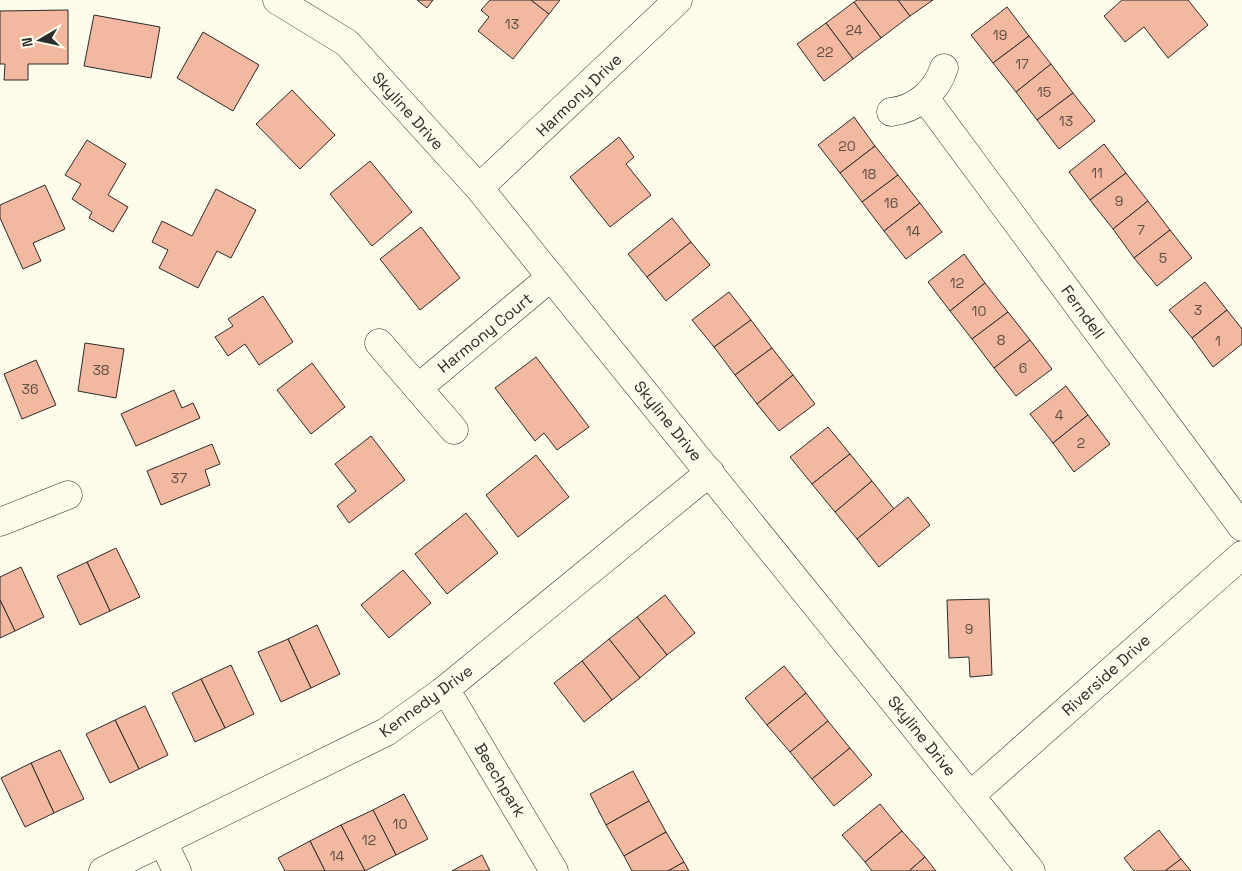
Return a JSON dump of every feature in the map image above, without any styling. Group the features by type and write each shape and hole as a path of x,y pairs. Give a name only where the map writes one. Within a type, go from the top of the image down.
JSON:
{"street":[{"name":"Skyline Drive","path":"277,0 347,43 479,188 1031,871"},
{"name":"Harmony Drive","path":"479,188 678,0"},
{"path":"891,112 904,110 924,98 940,81 944,68"},
{"name":"Ferndell","path":"924,98 1242,527"},
{"name":"Harmony Court","path":"418,388 551,277"},
{"path":"379,343 454,430"},
{"name":"Kennedy Drive","path":"103,871 386,732 442,692 710,472"},
{"path":"0,522 68,495"},
{"name":"Riverside Drive","path":"970,795 1242,555"},
{"name":"Beechpark","path":"442,692 453,702 554,871"},
{"path":"163,842 178,871"}],"building":[{"path":"417,0 433,0 427,8"},
{"path":"490,0 531,0 549,14 513,59 478,31 489,17 481,10"},
{"path":"531,0 560,0 549,14"},
{"path":"857,0 898,0 910,16 881,38 854,2"},
{"path":"898,0 933,0 910,16"},
{"path":"1122,0 1188,0 1208,25 1168,58 1144,27 1125,42 1104,16"},
{"path":"854,2 881,38 853,59 826,23"},
{"path":"1007,7 1029,36 993,63 971,35"},
{"path":"68,10 68,64 28,64 28,80 4,80 5,64 0,64 0,11"},
{"path":"94,15 160,27 151,78 84,66"},
{"path":"826,23 853,59 824,81 797,44"},
{"path":"203,32 259,65 233,111 177,78"},
{"path":"1029,36 1051,64 1016,92 993,63"},
{"path":"1051,64 1073,93 1037,120 1016,92"},
{"path":"292,90 335,135 300,169 256,124"},
{"path":"1073,93 1095,121 1059,149 1037,120"},
{"path":"854,117 875,146 840,173 818,145"},
{"path":"619,137 634,157 626,164 651,195 610,227 570,177"},
{"path":"87,140 126,164 108,195 128,207 113,232 89,218 92,212 72,199 81,184 65,175"},
{"path":"1104,144 1126,173 1090,200 1069,172"},
{"path":"875,146 898,175 862,202 840,173"},
{"path":"370,161 412,212 372,246 330,194"},
{"path":"1126,173 1148,201 1113,229 1090,200"},
{"path":"898,175 920,203 884,231 862,202"},
{"path":"45,185 65,229 33,243 41,261 23,269 0,218 0,205"},
{"path":"216,189 256,210 231,258 217,251 198,288 159,268 168,250 152,242 162,221 192,236"},
{"path":"1148,201 1170,230 1134,258 1113,229"},
{"path":"920,203 942,232 906,259 884,231"},
{"path":"672,218 691,242 647,277 628,254"},
{"path":"421,227 460,278 420,310 380,259"},
{"path":"1170,230 1192,258 1157,286 1134,258"},
{"path":"691,242 710,265 666,301 647,277"},
{"path":"964,254 985,283 950,311 928,282"},
{"path":"1205,282 1227,310 1192,338 1169,310"},
{"path":"985,283 1008,312 972,339 950,311"},
{"path":"729,292 751,320 714,347 692,320"},
{"path":"263,296 293,342 259,365 245,344 228,356 215,337 233,326 228,319"},
{"path":"1227,310 1242,329 1242,344 1213,367 1192,338"},
{"path":"1008,312 1030,340 994,368 972,339"},
{"path":"751,320 772,348 735,375 714,347"},
{"path":"1030,340 1052,369 1016,396 994,368"},
{"path":"85,343 124,349 116,398 78,391"},
{"path":"772,348 793,375 757,404 735,375"},
{"path":"536,357 589,427 557,450 544,433 535,441 495,388"},
{"path":"36,360 56,405 22,419 4,374"},
{"path":"312,363 345,407 311,434 277,390"},
{"path":"793,375 815,404 779,431 757,404"},
{"path":"1066,386 1088,415 1053,443 1030,414"},
{"path":"174,390 182,408 193,403 200,418 136,446 121,414"},
{"path":"1088,415 1110,444 1074,472 1053,443"},
{"path":"828,427 850,454 812,484 790,457"},
{"path":"371,436 405,480 349,523 337,506 356,491 335,464"},
{"path":"212,444 220,464 205,470 210,485 161,505 147,471"},
{"path":"850,454 872,481 835,512 812,484"},
{"path":"536,455 569,497 518,537 486,495"},
{"path":"872,481 894,509 857,539 835,512"},
{"path":"908,497 930,525 879,567 857,539"},
{"path":"466,513 498,553 447,594 415,554"},
{"path":"116,548 140,597 110,611 87,562"},
{"path":"87,562 110,611 80,625 57,576"},
{"path":"21,567 44,617 15,631 0,600 0,577"},
{"path":"403,570 431,603 389,638 361,605"},
{"path":"665,595 695,633 667,655 637,617"},
{"path":"989,599 992,675 970,677 969,657 949,658 947,600"},
{"path":"0,600 15,631 0,638"},
{"path":"637,617 667,655 640,678 609,639"},
{"path":"317,625 340,674 311,688 288,639"},
{"path":"288,639 311,688 281,702 258,652"},
{"path":"609,639 640,678 612,700 582,661"},
{"path":"582,661 612,700 584,722 554,683"},
{"path":"231,665 254,714 225,728 201,679"},
{"path":"784,666 806,693 767,725 745,698"},
{"path":"201,679 225,728 195,742 172,693"},
{"path":"806,693 828,721 790,752 767,725"},
{"path":"145,706 168,755 139,769 115,720"},
{"path":"115,720 139,769 110,783 86,734"},
{"path":"828,721 850,748 812,779 790,752"},
{"path":"850,748 872,775 834,806 812,779"},
{"path":"60,750 84,799 54,813 31,763"},
{"path":"31,763 54,813 25,827 1,778"},
{"path":"633,771 649,801 606,825 590,794"},
{"path":"404,794 428,839 396,855 373,810"},
{"path":"649,801 666,832 624,856 606,825"},
{"path":"880,804 902,831 865,862 842,835"},
{"path":"373,810 396,855 365,871 341,825"},
{"path":"341,825 365,871 325,871 310,841"},
{"path":"1159,830 1181,859 1165,871 1134,871 1124,858"},
{"path":"902,831 925,857 909,871 872,871 865,862"},
{"path":"666,832 684,862 668,871 632,871 624,856"},
{"path":"310,841 325,871 285,871 278,858"},
{"path":"482,855 490,871 452,871"},
{"path":"925,857 936,871 909,871"},
{"path":"1181,859 1191,871 1165,871"},
{"path":"684,862 689,871 668,871"}]}
